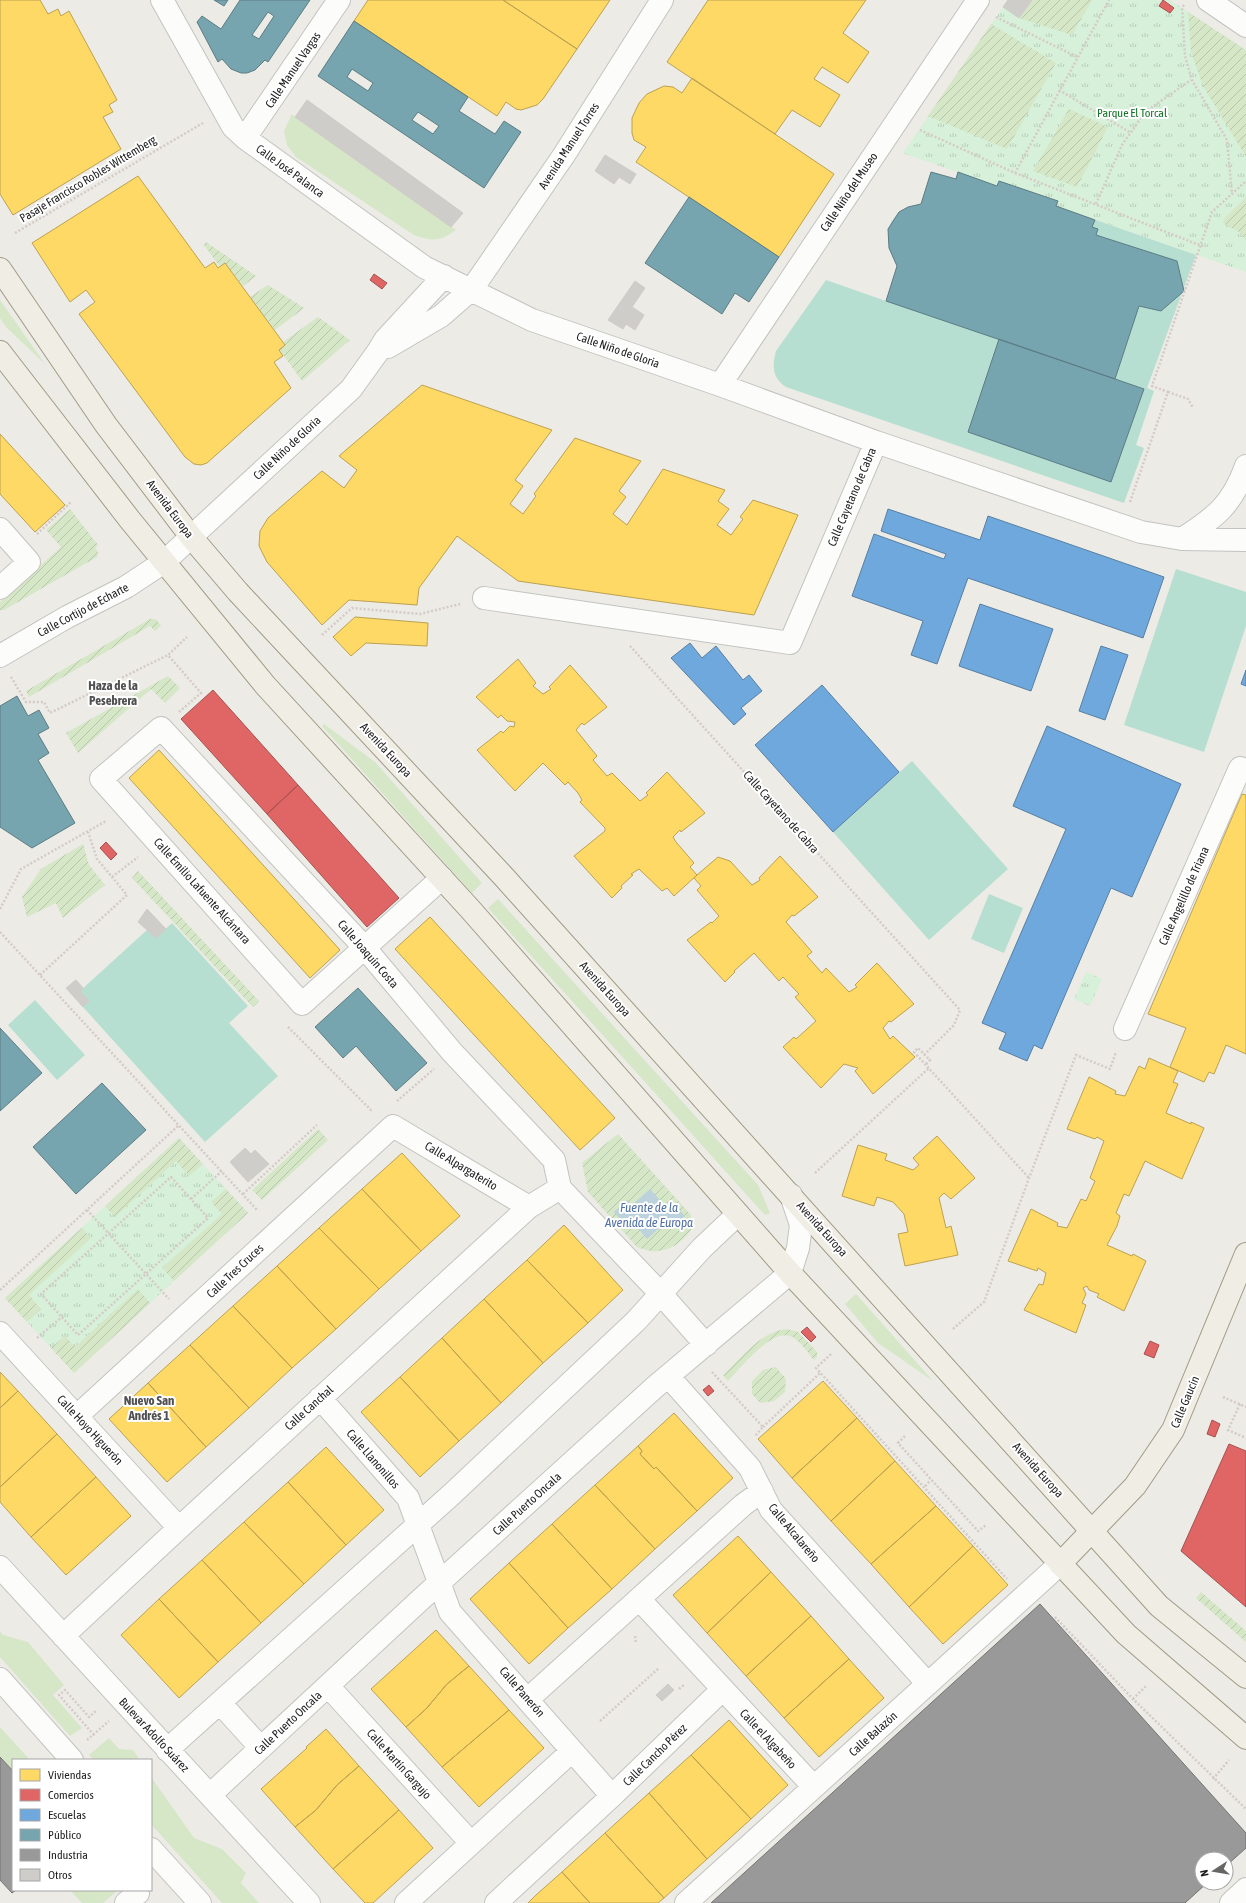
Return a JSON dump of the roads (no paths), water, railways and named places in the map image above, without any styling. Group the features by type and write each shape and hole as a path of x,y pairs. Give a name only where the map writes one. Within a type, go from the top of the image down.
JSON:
{"main road":[{"name":"Avenida Europa","path":"0,269 106,425 192,538 238,592 504,877 1159,1606 1246,1677"},
{"path":"0,352 30,393 164,562 265,685 442,878 790,1272 854,1343 1008,1506 1126,1634 1246,1738"},
{"name":"Calle Gaucín","path":"1060,1564 1093,1532 1135,1486 1173,1430 1246,1254"}],"street":[{"name":"Calle José Palanca","path":"162,0 233,128 424,267 472,289"},
{"name":"Calle Manuel Vargas","path":"245,138 339,0"},
{"name":"Avenida Manuel Torres","path":"472,289 564,155 662,0"},
{"path":"1208,0 1246,26"},
{"name":"Calle Niño del Museo","path":"720,385 978,1"},
{"name":"Calle Niño de Gloria","path":"164,562 192,538 351,389 377,354 385,340 444,276"},
{"name":"Calle Niño de Gloria","path":"377,354 441,316 472,289 532,320 720,385 876,442"},
{"name":"Calle Cayetano de Cabra","path":"484,598 790,643 876,442 1142,532 1182,539 1246,540"},
{"path":"1182,539 1212,520 1228,503 1242,494 1246,466"},
{"path":"0,530 24,557 0,588"},
{"name":"Calle Cortijo de Echarte","path":"0,656 67,617 126,587 164,562"},
{"name":"Calle Joaquín Costa","path":"101,779 161,728 364,948 452,1052 554,1160 560,1188"},
{"name":"Calle Angelillo de Triana","path":"1125,1029 1240,768 1246,770"},
{"name":"Calle Emilio Lafuente Alcántara","path":"101,779 302,1004 364,948"},
{"path":"364,948 442,878"},
{"name":"Calle Alpargaterito","path":"393,1115 529,1207"},
{"name":"Calle Tres Cruces","path":"77,1416 185,1317 393,1115"},
{"path":"560,1188 661,1294 700,1350"},
{"name":"Calle Canchal","path":"64,1636 179,1528 529,1207 560,1188"},
{"path":"790,1272 798,1248 801,1225 791,1195"},
{"path":"167,1750 419,1524 636,1321 702,1248 738,1214"},
{"name":"Calle Puerto Oncala","path":"210,1795 438,1584 668,1376 790,1272"},
{"name":"Calle Hoyo Higuerón","path":"0,1333 179,1528"},
{"name":"Calle Alcalareño","path":"668,1376 750,1468 771,1510 928,1684"},
{"name":"Calle Llanonillos","path":"320,1398 408,1498 419,1524 438,1584"},
{"path":"528,1699 743,1505 762,1491"},
{"name":"Calle Balazón","path":"686,1903 1060,1564"},
{"name":"Bulevar Adolfo Suárez","path":"0,1567 309,1903"},
{"name":"Calle Panerón","path":"438,1584 450,1612 612,1796"},
{"path":"639,1598 722,1690"},
{"path":"0,1679 77,1752"},
{"name":"Calle Martín Gargujo","path":"328,1686 471,1843"},
{"name":"Calle el Algabeño","path":"722,1690 814,1787"},
{"name":"Calle Cancho Pérez","path":"496,1903 612,1796 722,1690"},
{"path":"220,1703 261,1748"},
{"path":"406,1903 572,1751"},
{"path":"152,1850 200,1903"},
{"path":"1231,1903 1246,1889"}],"water":[{"name":"Fuente de la Avenida de Europa","path":"650,1189 666,1207 672,1202 685,1216 671,1228 666,1222 647,1239 632,1221 626,1226 614,1212 627,1200 632,1205"}],"district":[{"name":"Haza de la Pesebrera","path":"113,692"},
{"name":"Nuevo San Andrés 1","path":"149,1408"}],"park label":[{"name":"Parque El Torcal","path":"1132,113"}]}
